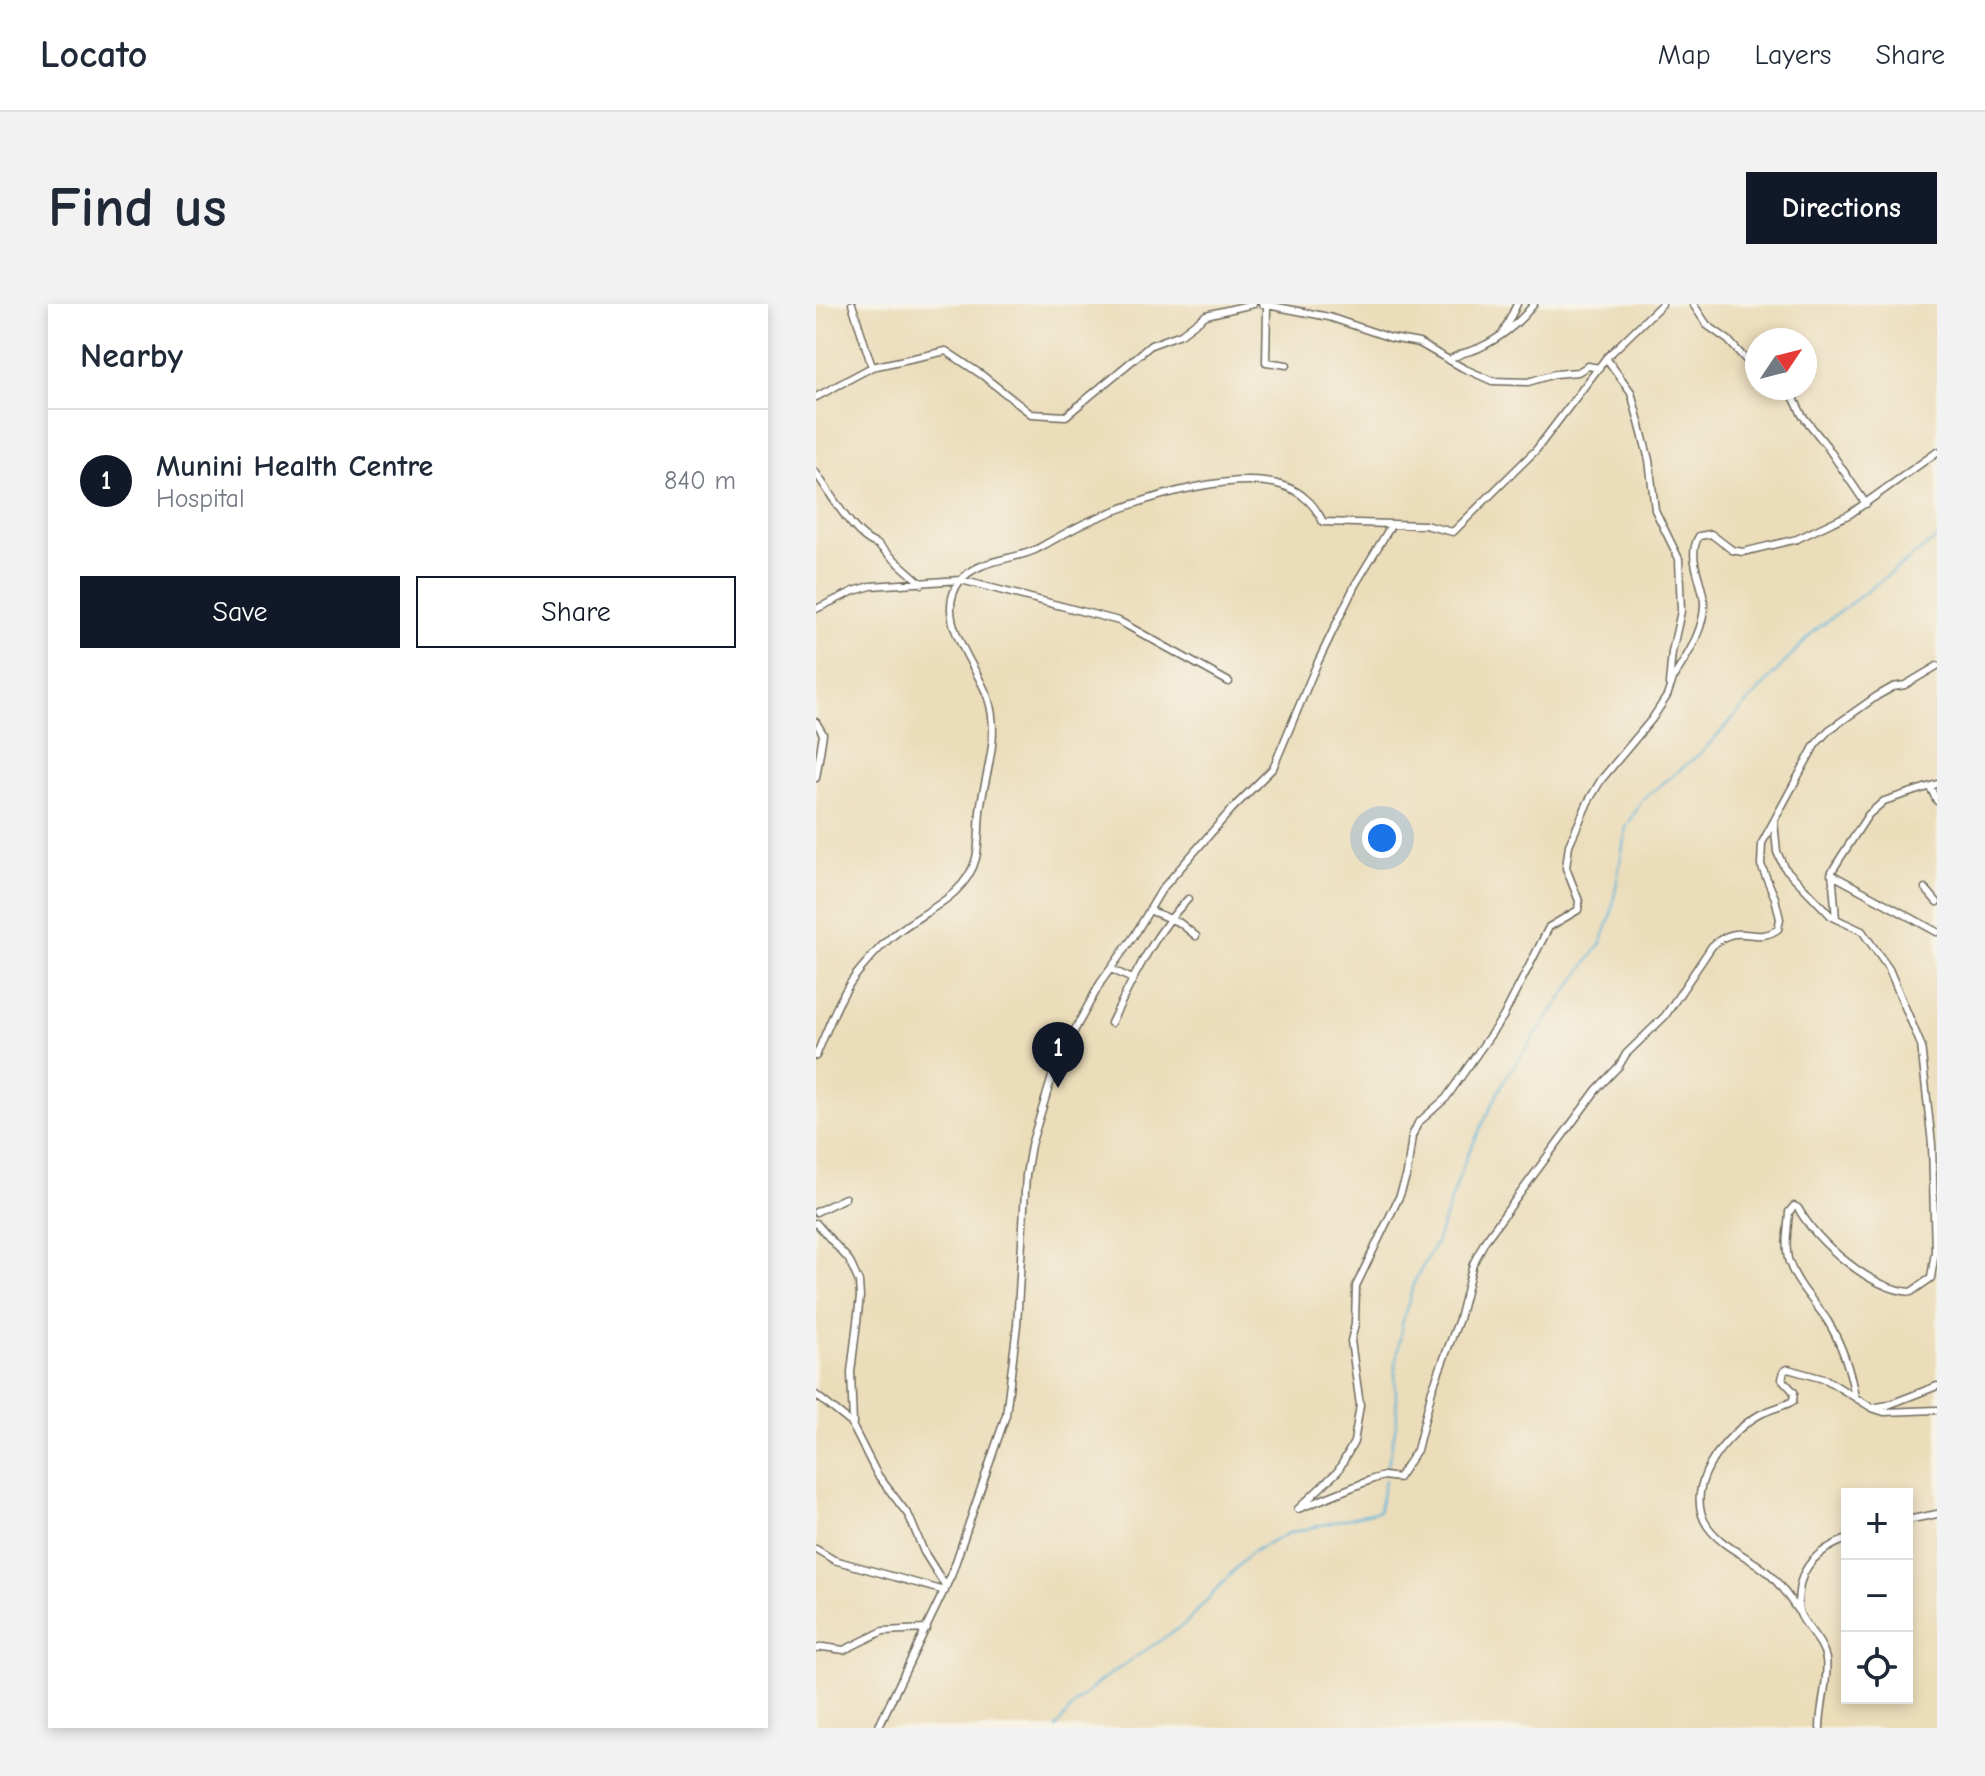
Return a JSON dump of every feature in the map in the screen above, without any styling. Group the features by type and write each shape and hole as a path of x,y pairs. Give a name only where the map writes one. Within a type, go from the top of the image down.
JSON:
{"street":[{"path":"852,304 872,367"},
{"path":"816,397 872,367 946,351 1031,414 1066,416 1157,341 1181,334 1206,315 1253,304"},
{"path":"1503,333 1517,304"},
{"path":"1450,360 1503,333 1521,320 1534,304"},
{"path":"816,1056 857,974 889,939 962,885 976,860 982,800 995,729 984,686 952,620 951,600 961,580 987,563 1014,558 1103,516 1149,499 1222,482 1258,482 1297,492 1305,497 1323,522 1425,525 1455,531 1536,450 1606,358 1662,304"},
{"path":"1693,304 1707,325 1728,340 1745,359"},
{"path":"1287,365 1266,362 1263,305 1329,317 1382,336 1419,343 1488,380 1507,383 1543,380 1555,374 1578,372 1588,366 1599,368"},
{"path":"1606,358 1631,392 1649,460 1655,510 1679,559 1681,611 1669,684"},
{"path":"1795,400 1802,415 1866,504"},
{"path":"1669,684 1688,653 1702,616 1704,603 1695,556 1699,536 1711,534 1732,550 1748,552 1809,535 1866,504 1937,452"},
{"path":"816,473 859,533 868,542 877,544 922,584"},
{"path":"878,1728 946,1589 1006,1415 1017,1325 1026,1175 1031,1145 1056,1064 1101,982 1165,885 1273,768 1316,666 1355,585 1392,524"},
{"path":"816,609 860,589 961,580 1119,621 1229,682"},
{"path":"1669,684 1672,682 1652,719 1606,773 1569,845 1566,868 1579,901 1578,910 1549,927 1503,1017 1446,1098 1418,1123 1412,1136 1407,1174 1400,1195 1356,1286 1355,1324 1351,1341 1360,1405 1356,1434 1338,1471 1298,1509 1373,1479 1384,1476 1398,1478 1417,1450 1432,1390 1459,1319 1473,1264 1485,1241 1597,1089 1626,1054 1665,1016 1712,946 1736,932 1762,936 1778,929 1780,919 1775,898 1761,865 1762,843 1815,745 1829,730 1877,696 1893,687 1905,685 1937,666"},
{"path":"816,722 823,734 816,778"},
{"path":"1836,919 1831,874 1876,807 1886,800 1933,786 1937,801"},
{"path":"1775,818 1773,833 1780,860 1823,909 1862,931 1893,977 1921,1045 1932,1144 1934,1266 1931,1278 1916,1291 1892,1290 1865,1275 1810,1229 1798,1208 1794,1206 1789,1212 1788,1259 1804,1291 1842,1348 1855,1397"},
{"path":"1831,874 1937,932"},
{"path":"1925,888 1937,902"},
{"path":"1111,1023 1132,979 1169,917 1188,899"},
{"path":"1149,910 1169,917 1196,936"},
{"path":"1111,969 1132,979"},
{"path":"816,1212 845,1198"},
{"path":"816,1223 849,1260 859,1282 851,1372 853,1428"},
{"path":"1820,1728 1826,1659 1820,1643 1766,1571 1742,1556 1709,1528 1700,1491 1714,1458 1733,1434 1760,1414 1793,1401 1794,1392 1782,1379 1784,1371 1795,1369 1817,1375 1884,1412 1937,1410"},
{"path":"1872,1408 1937,1386"},
{"path":"816,1395 837,1409 853,1428 877,1474 909,1516 924,1552 946,1589"},
{"path":"1913,1519 1937,1514"},
{"path":"1798,1611 1800,1585 1810,1563 1832,1544 1841,1541"},
{"path":"816,1549 834,1560 946,1589"},
{"path":"816,1649 844,1650 883,1631 928,1629"}],"waterway":[{"path":"1386,1474 1397,1420 1395,1371 1402,1324 1415,1280 1436,1243 1466,1158 1506,1077 1601,943 1611,916 1626,828 1642,800 1701,753 1813,632 1937,538"},
{"path":"1056,1728 1075,1704 1100,1681 1186,1623 1250,1553 1289,1533 1379,1511 1385,1480"}],"place":[{"name":"Munini Health Centre","path":"1058,1088"}]}
